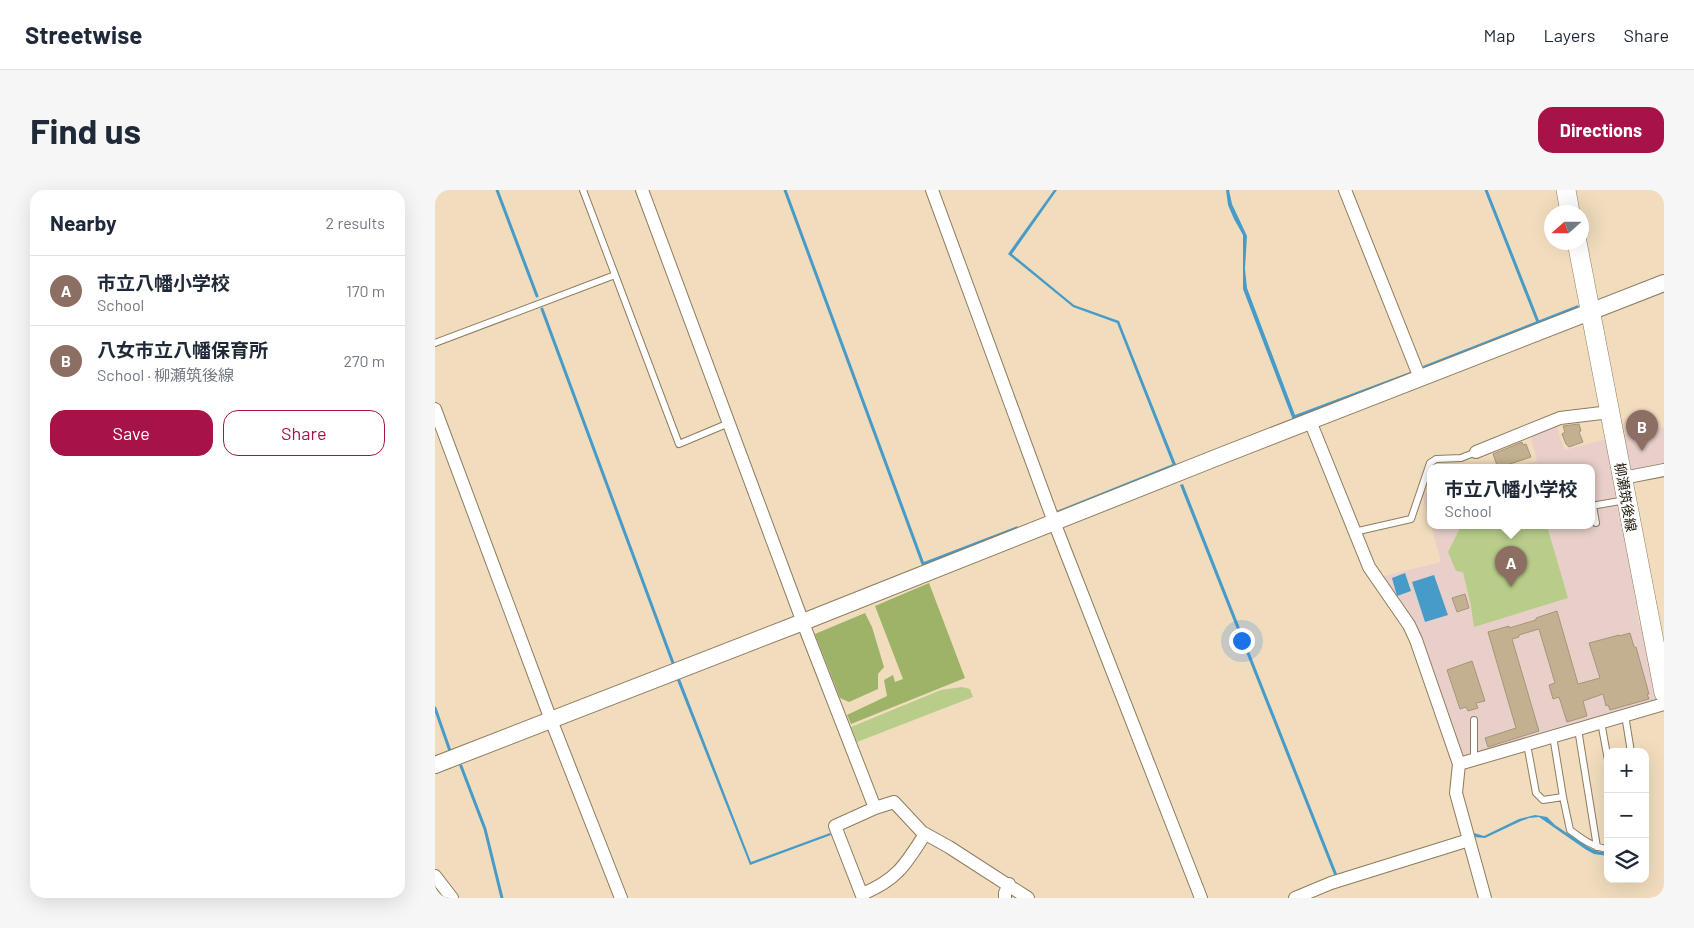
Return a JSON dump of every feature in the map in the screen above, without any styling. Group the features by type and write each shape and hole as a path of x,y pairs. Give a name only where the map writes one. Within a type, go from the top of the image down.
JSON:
{"main road":[{"path":"1566,190 1569,205"},
{"name":"柳瀬筑後線","path":"1579,250 1623,478 1645,612 1663,682"}],"street":[{"path":"642,190 803,622 875,808"},
{"path":"932,190 1054,522 1201,898"},
{"path":"1345,190 1420,378"},
{"path":"435,765 1664,283"},
{"path":"435,409 551,720 621,898"},
{"path":"1475,452 1560,418 1610,412"},
{"path":"1310,421 1369,567 1409,625 1416,640 1459,764 1456,793 1485,898"},
{"path":"1623,478 1664,470"},
{"path":"1459,764 1664,704"},
{"path":"925,834 906,865 887,882 863,896 835,826 875,808 894,802 925,834 949,846 1028,898"},
{"path":"1295,898 1331,883 1469,840"},
{"path":"435,876 452,898"},
{"path":"1005,898 1009,884"}],"lane":[{"path":"583,190 679,444 729,423"},
{"path":"435,343 615,275"},
{"path":"1430,464 1437,459 1461,458 1475,452"},
{"path":"1354,532 1411,519 1427,472"},
{"path":"1595,505 1627,500"},
{"path":"1595,519 1596,523"},
{"path":"1625,715 1630,748"},
{"path":"1474,760 1475,720"},
{"path":"1601,722 1606,748"},
{"path":"1578,729 1597,848"},
{"path":"1553,736 1570,830 1587,843 1597,848 1604,849"},
{"path":"1527,744 1536,793 1543,800 1563,796"}],"shaded area":[{"path":"1556,424 1564,450 1607,439 1637,596 1635,597 1639,624 1643,626 1656,697 1653,702 1462,758 1422,643 1380,577 1441,562 1432,529 1595,529 1595,464 1525,464 1537,461 1530,433"},
{"path":"1664,427 1664,467 1624,474 1618,436"},
{"path":"1427,491 1427,511 1422,493"}],"green space":[{"path":"1460,529 1548,529 1568,598 1474,627 1463,572 1456,571 1448,552"},
{"path":"929,583 965,678 851,724 847,715 887,696 884,680 893,675 895,682 903,679 875,606"},
{"path":"865,613 872,627 884,667 878,674 878,689 849,702 840,698 815,634"},
{"path":"962,687 970,689 973,697 857,742 851,727 941,690"}],"water":[{"path":"1054,190 1057,190 1012,254 1074,305 1119,321 1177,467 1174,468 1117,323 1073,307 1008,254"},
{"path":"1226,190 1229,190 1232,204 1247,236 1245,269 1247,288 1295,415 1410,372 1411,375 1293,420 1243,289 1243,235 1228,205"},
{"path":"1578,305 1579,308 1424,369 1423,366"},
{"path":"1183,484 1337,874 1368,865 1369,867 1335,877 1180,485"},
{"path":"1405,573 1411,591 1397,596 1392,578"},
{"path":"1434,575 1448,615 1425,622 1412,582"},
{"path":"680,679 751,862 830,833 831,835 750,865 677,680"},
{"path":"1535,815 1547,817 1555,825 1588,847 1604,852 1604,855 1594,854 1585,849 1539,817 1521,821 1485,838 1474,837 1474,833 1484,836 1519,819"}],"building":[{"path":"1579,424 1581,431 1579,432 1583,442 1569,447 1562,434 1565,432 1563,426"},
{"path":"1522,442 1523,445 1526,444 1531,457 1510,464 1497,464 1493,454"},
{"path":"1465,594 1469,608 1457,612 1452,598"},
{"path":"1557,611 1578,684 1600,678 1589,643 1630,633 1634,647 1636,647 1649,699 1610,710 1608,705 1606,706 1603,694 1583,701 1587,716 1567,722 1559,697 1553,699 1549,685 1555,683 1539,629 1512,639 1539,731 1488,747 1485,738 1516,728 1488,632 1536,620 1536,618"},
{"path":"1472,661 1485,701 1476,703 1478,708 1468,711 1466,707 1460,709 1447,670"}],"waterway":[{"path":"497,190 537,296"},
{"path":"785,190 923,564 1017,528"},
{"path":"1486,190 1538,322"},
{"path":"542,309 673,663"},
{"path":"1053,514 1175,465"},
{"path":"435,708 450,751"},
{"path":"461,766 485,829 502,898"}],"place":[{"name":"八女市立八幡保育所","path":"1642,451"},
{"name":"市立八幡小学校","path":"1511,587"}]}
